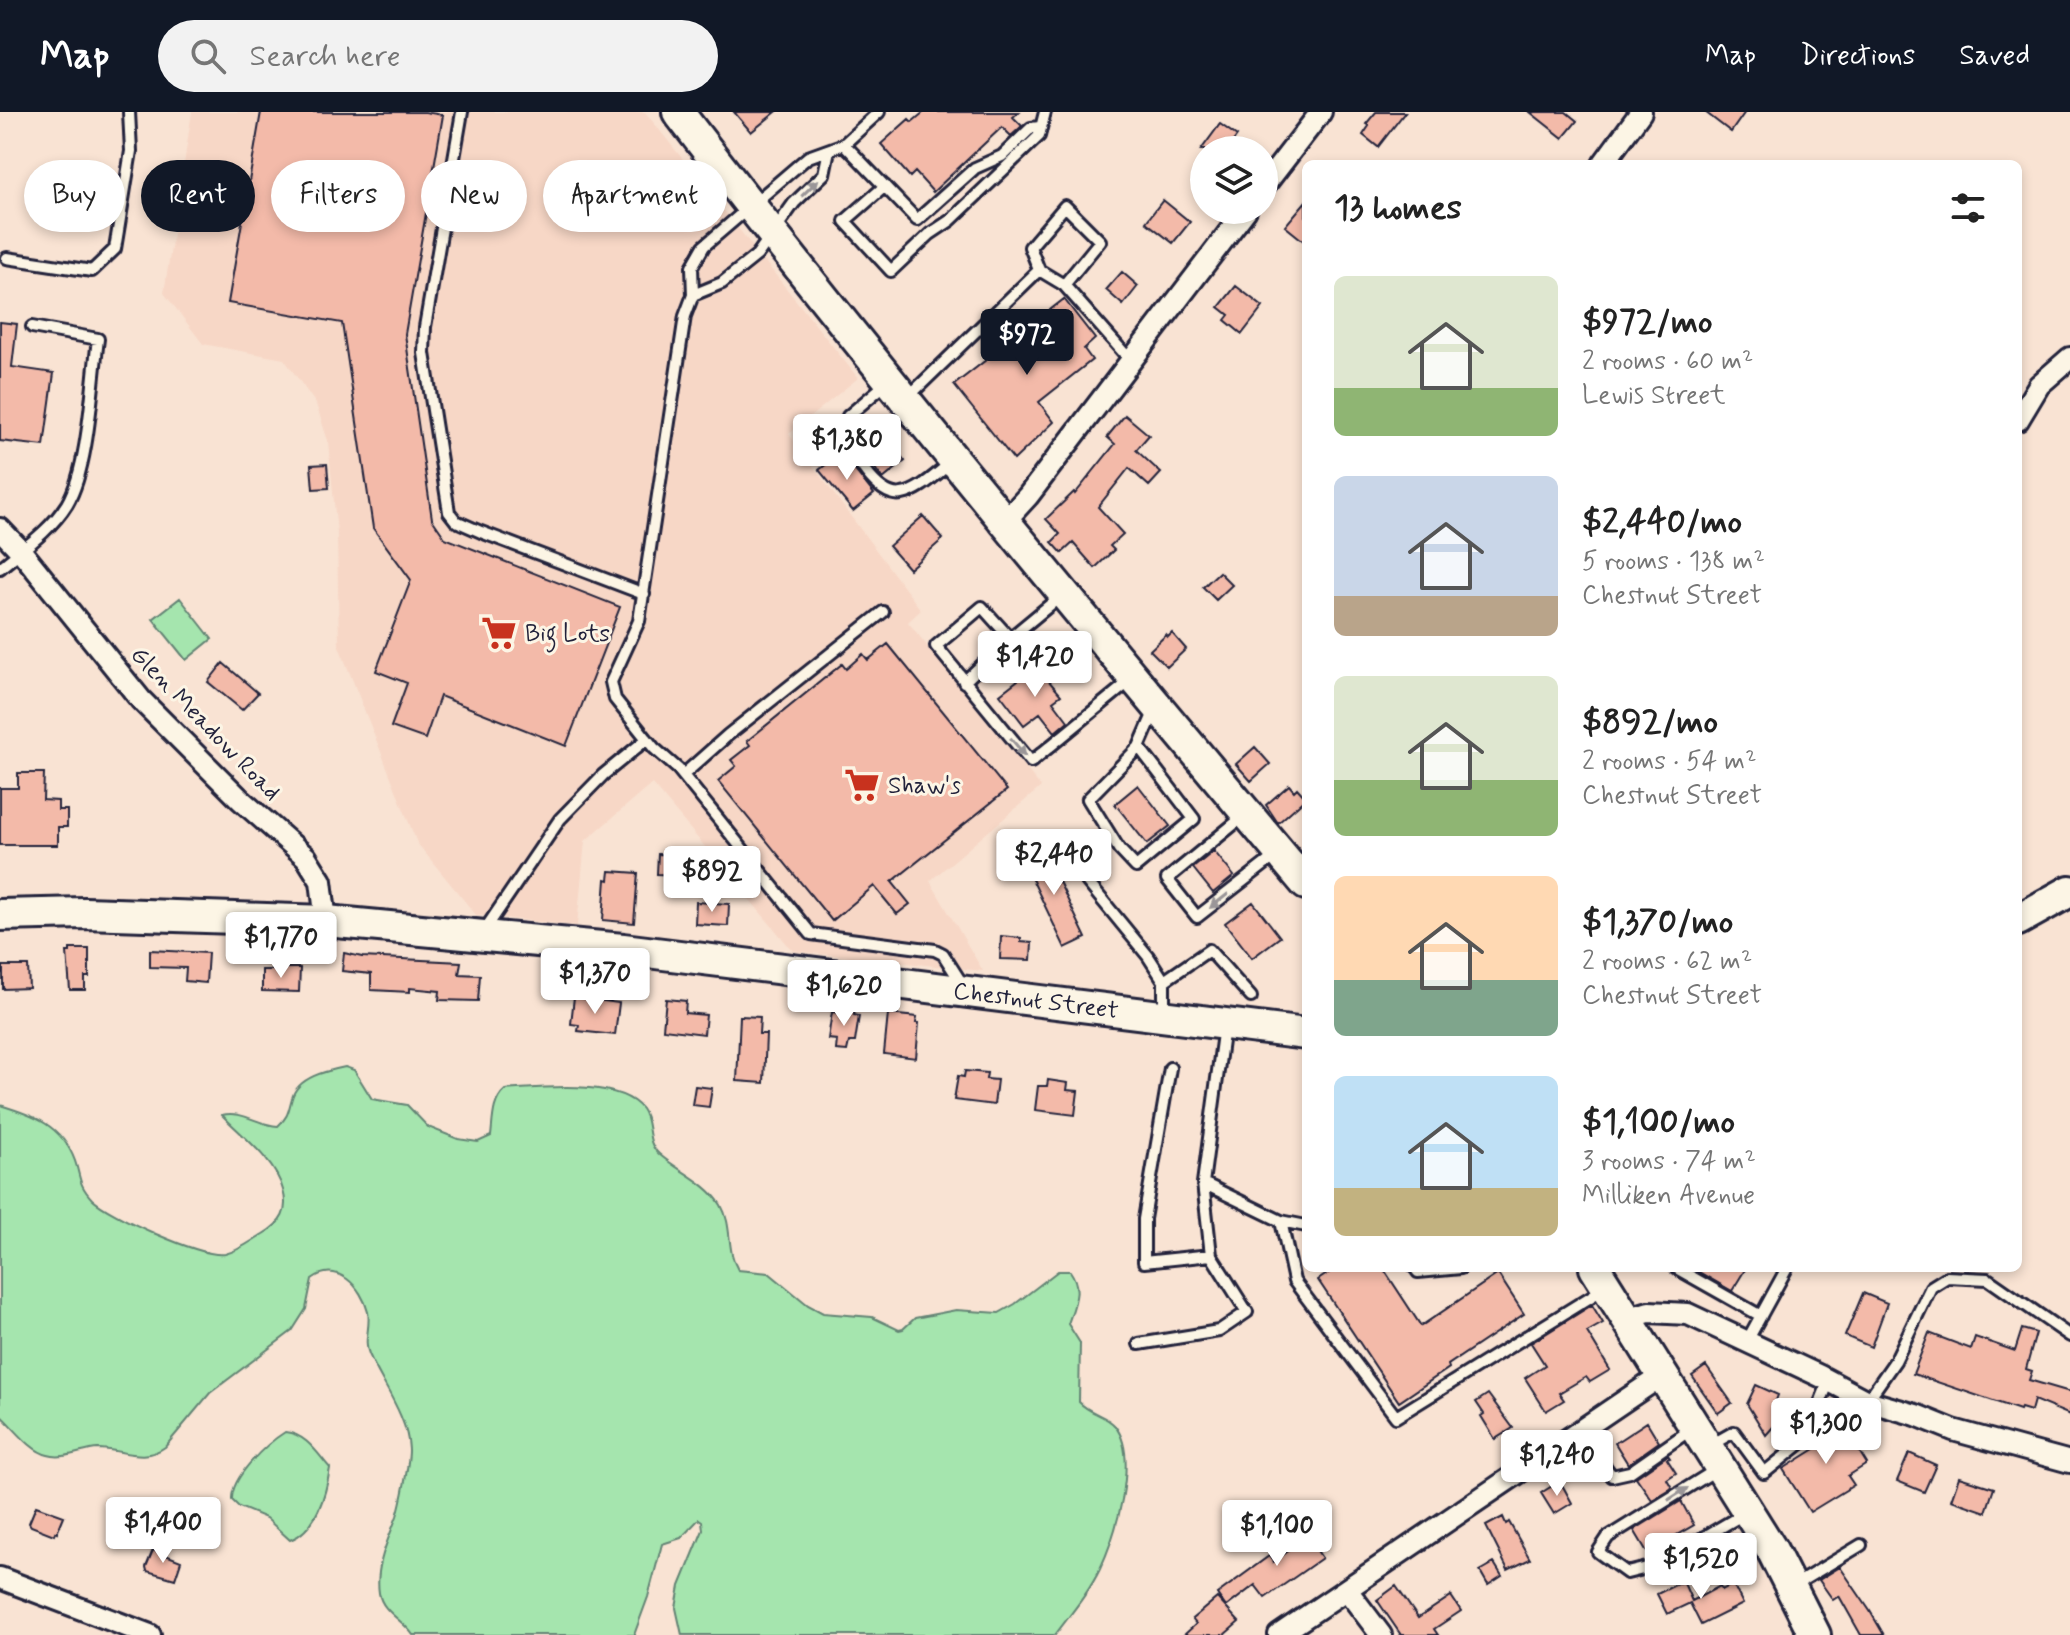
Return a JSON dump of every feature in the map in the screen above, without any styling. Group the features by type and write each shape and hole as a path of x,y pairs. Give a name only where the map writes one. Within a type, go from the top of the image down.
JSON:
{"main road":[{"path":"678,112 773,235 1133,679 1302,879"},
{"path":"2022,918 2070,891"},
{"name":"Chestnut Street","path":"0,915 85,913 326,921 623,949 1302,1034"},
{"path":"1600,1277 1748,1511 1792,1587 1815,1635"}],"street":[{"path":"1278,168 1321,112"},
{"path":"1606,160 1640,112"},
{"path":"1005,521 1028,496 1235,224"},
{"path":"2022,413 2039,385 2070,358"},
{"name":"Glen Meadow Road","path":"0,529 141,700 241,800 306,857 321,881 326,921"},
{"path":"1626,1319 1649,1312 1688,1314 1867,1401 1953,1430 2070,1462"},
{"path":"1279,1635 1661,1376"},
{"path":"0,1578 150,1635"},
{"path":"1347,1590 1381,1635"}],"lane":[{"path":"7,258 92,271 115,249 131,151 129,112"},
{"path":"462,112 425,327 424,353 449,512 456,521 469,527 644,594"},
{"path":"879,112 844,144 808,157 704,246 692,267 693,295 685,316 639,621 611,682 615,699 647,739 683,775 811,934 935,950 943,954 967,992"},
{"path":"885,186 845,221 891,271 930,234 951,220 1039,136 1045,112"},
{"path":"917,220 975,168 1002,156 1031,128 1040,127"},
{"path":"844,144 930,234"},
{"path":"693,295 722,283 757,255 794,203 824,174 829,150"},
{"path":"1064,285 1100,241 1065,206 1030,247 1039,270 1064,285 1131,361"},
{"path":"955,460 918,487 901,495 884,492 853,455 843,433 848,416 898,390 1039,270"},
{"path":"0,568 59,515 76,485 98,339 32,327"},
{"path":"964,682 1010,638 1064,594"},
{"path":"1010,638 982,607 936,646 1031,762 1133,679"},
{"path":"683,775 728,735 883,612"},
{"path":"1139,747 1194,819 1136,867 1119,849 1088,799 1139,747 1156,706"},
{"path":"481,936 560,819 603,775 647,739"},
{"path":"1246,813 1167,879 1197,917 1280,853"},
{"path":"1067,857 1148,956 1164,981 1164,1016"},
{"path":"1164,981 1209,950 1251,997"},
{"path":"1139,1344 1219,1331 1247,1312 1211,1255 1203,1183 1225,1024"},
{"path":"1170,1068 1144,1219 1144,1262 1211,1255"},
{"path":"1203,1183 1281,1221 1302,1225"},
{"path":"1281,1221 1294,1281 1396,1417 1600,1277"},
{"path":"1683,1272 1761,1316"},
{"path":"1747,1341 1785,1272"},
{"path":"1867,1401 1895,1361 1931,1287 1947,1277 1988,1279 2070,1336"},
{"path":"1580,1432 1612,1476 1707,1447 1734,1432 1764,1473 1805,1440 1829,1381"},
{"path":"1707,1447 1608,1537 1598,1552 1627,1573 1655,1566 1748,1511"},
{"path":"1792,1587 1861,1545"}],"shaded area":[{"path":"192,112 645,112 683,160 543,160 543,232 727,232 727,214 858,378 789,434 921,610 908,622 1041,787 930,881 983,971 793,951 652,784 585,841 577,926 476,915 417,843 339,646 337,533 328,441 316,404 284,359 203,344 164,293 173,232 255,232 255,160 185,160"}],"green space":[{"path":"180,598 212,639 186,660 153,619"},
{"path":"345,1067 354,1070 372,1099 407,1105 428,1127 458,1139 478,1142 491,1136 495,1105 505,1090 578,1087 616,1093 631,1099 645,1114 655,1149 708,1190 721,1205 738,1270 769,1273 808,1305 823,1313 872,1317 899,1330 915,1318 956,1310 999,1313 1058,1271 1070,1271 1077,1291 1068,1324 1080,1343 1079,1402 1115,1426 1122,1440 1125,1476 1118,1518 1100,1569 1055,1635 682,1635 676,1608 680,1586 703,1530 699,1519 681,1538 662,1544 634,1635 413,1635 388,1611 381,1600 378,1583 383,1553 403,1493 409,1456 408,1438 369,1354 369,1318 365,1303 354,1286 339,1274 321,1274 312,1279 306,1309 292,1331 210,1393 165,1447 157,1452 140,1455 98,1449 54,1456 41,1453 29,1444 0,1415 0,1105 45,1123 62,1138 75,1161 84,1189 101,1206 177,1243 225,1254 270,1230 282,1216 285,1204 283,1190 273,1169 222,1115 236,1114 278,1126 300,1085 314,1076"},
{"path":"285,1432 305,1440 330,1468 319,1510 307,1528 290,1540 266,1518 239,1507 232,1500 243,1472"}],"building":[{"path":"261,112 425,112 443,115 435,160 421,160 423,232 405,334 432,519 445,538 620,607 566,746 440,696 425,739 391,727 407,683 376,671 411,580 373,528 342,323 228,303 240,232 255,232 253,160"},
{"path":"734,112 776,112 751,132"},
{"path":"924,112 1019,112 1013,117 1022,126 1011,136 1002,127 933,192 915,172 910,177 881,144 909,119 912,122"},
{"path":"1376,112 1405,112 1378,147 1363,135 1369,126 1366,124"},
{"path":"1530,112 1566,112 1577,121 1563,138"},
{"path":"1705,112 1745,112 1731,132"},
{"path":"1220,124 1237,136 1211,136"},
{"path":"1163,200 1190,222 1173,243 1146,222"},
{"path":"1302,206 1302,240 1285,226"},
{"path":"1122,272 1138,286 1123,305 1106,290"},
{"path":"1236,286 1263,307 1242,334 1225,320 1229,315 1219,307"},
{"path":"1064,299 1095,339 1084,349 1092,360 1039,402 1054,422 1014,460 954,385"},
{"path":"0,322 17,324 12,367 54,373 44,446 0,441"},
{"path":"1125,415 1149,435 1136,450 1161,473 1149,486 1129,468 1098,507 1123,534 1110,546 1114,550 1095,568 1073,543 1062,553 1052,542 1060,534 1046,519 1075,494 1115,444 1107,437"},
{"path":"880,430 905,461 883,479 859,447"},
{"path":"841,453 874,494 853,511 819,470"},
{"path":"327,464 329,488 313,489 311,465"},
{"path":"923,516 943,539 909,569 889,546"},
{"path":"1219,572 1232,585 1216,600 1203,587"},
{"path":"1172,633 1186,649 1167,667 1150,650"},
{"name":"Shaw's","path":"888,644 1007,790 892,882 910,904 897,914 874,886 832,921 718,781 736,766 731,760 750,745 747,741 842,664 846,669 863,654 868,660"},
{"path":"223,663 258,693 242,710 208,682"},
{"path":"1036,666 1061,695 1053,701 1068,721 1055,732 1040,713 1024,725 1000,694"},
{"path":"1255,747 1270,764 1251,781 1236,764"},
{"path":"18,773 44,773 43,800 58,801 58,810 67,810 67,827 58,827 58,845 0,845 0,788 18,788"},
{"path":"1138,785 1170,826 1147,844 1115,804"},
{"path":"1289,785 1302,794 1302,802 1278,823 1266,805"},
{"path":"1042,846 1086,938 1065,948 1021,856"},
{"path":"1214,851 1234,876 1213,893 1193,868"},
{"path":"658,854 678,855 677,875 657,874"},
{"path":"610,871 638,873 634,923 603,920 606,879 609,880"},
{"path":"696,902 729,904 728,926 695,924"},
{"path":"1253,902 1280,937 1252,958 1225,923"},
{"path":"1001,936 1021,938 1021,942 1032,943 1031,960 1000,959"},
{"path":"70,949 89,949 89,977 85,977 85,990 70,990 67,952"},
{"path":"150,950 208,953 206,983 185,981 186,968 150,967"},
{"path":"344,953 362,957 461,962 459,974 480,975 478,1001 439,1000 440,991 410,988 410,992 371,990 371,974 342,971"},
{"path":"3,966 28,966 29,988 3,989"},
{"path":"300,968 299,992 262,991 262,970"},
{"path":"574,997 619,1003 615,1035 578,1031 579,1025 571,1024"},
{"path":"666,999 686,1001 685,1013 706,1015 704,1034 663,1029"},
{"path":"840,1007 855,1009 854,1015 859,1016 855,1042 849,1042 847,1051 836,1050 837,1040 828,1039 832,1012 840,1013"},
{"path":"888,1014 917,1017 916,1058 884,1054"},
{"path":"740,1016 760,1017 759,1034 766,1034 764,1083 737,1081"},
{"path":"965,1071 987,1073 986,1079 997,1080 994,1105 954,1100 958,1076 964,1077"},
{"path":"1048,1080 1068,1083 1067,1090 1078,1091 1075,1115 1035,1110 1038,1086 1047,1086"},
{"path":"695,1086 712,1088 709,1107 692,1105"},
{"path":"1330,1272 1386,1272 1421,1326 1498,1274 1524,1314 1399,1402 1318,1280"},
{"path":"1699,1272 1744,1272 1732,1291"},
{"path":"1863,1293 1887,1303 1871,1347 1845,1336"},
{"path":"1592,1305 1603,1323 1587,1332 1610,1370 1590,1382 1586,1377 1559,1393 1564,1400 1546,1411 1525,1378 1545,1365 1531,1343"},
{"path":"2022,1329 2036,1333 2026,1369 2032,1371 2029,1380 2070,1392 2070,1415 2034,1400 2031,1411 2020,1410 1913,1374 1929,1333 1971,1349 1975,1337 2015,1351"},
{"path":"1706,1366 1732,1403 1718,1413 1692,1376"},
{"path":"1756,1385 1778,1395 1775,1403 1789,1409 1766,1435 1747,1404"},
{"path":"1488,1394 1513,1428 1495,1439 1476,1402"},
{"path":"1835,1412 1867,1464 1848,1476 1854,1485 1810,1512 1783,1469 1826,1442 1818,1429 1822,1420"},
{"path":"1647,1422 1659,1442 1628,1464 1615,1443"},
{"path":"1909,1453 1936,1465 1924,1492 1897,1481"},
{"path":"1668,1455 1670,1458 1667,1459 1676,1473 1667,1479 1672,1488 1652,1500 1636,1477"},
{"path":"1959,1477 1994,1488 1986,1512 1951,1500"},
{"path":"1560,1481 1572,1503 1554,1514 1541,1493"},
{"path":"1681,1501 1694,1525 1647,1552 1634,1530"},
{"path":"36,1506 64,1516 57,1533 54,1535 31,1526 29,1523"},
{"path":"1503,1517 1530,1559 1508,1570 1486,1526"},
{"path":"1301,1519 1319,1547 1316,1549 1322,1558 1265,1598 1255,1585 1226,1607 1217,1594 1269,1556 1273,1562 1298,1544 1287,1527"},
{"path":"153,1550 181,1561 175,1579 147,1571"},
{"path":"1494,1563 1502,1576 1488,1585 1480,1571"},
{"path":"1840,1567 1884,1635 1861,1635 1839,1596 1833,1600 1819,1580"},
{"path":"1683,1581 1692,1601 1720,1586 1722,1590 1733,1584 1743,1604 1701,1625 1690,1603 1667,1614 1657,1594"},
{"path":"1396,1586 1418,1618 1451,1596 1461,1611 1434,1629 1438,1635 1401,1635 1377,1600"},
{"path":"1217,1598 1239,1622 1224,1635 1184,1635 1196,1624 1192,1619"}],"place":[{"name":"Big Lots","path":"499,633"},
{"name":"Shaw's","path":"862,785"}]}
